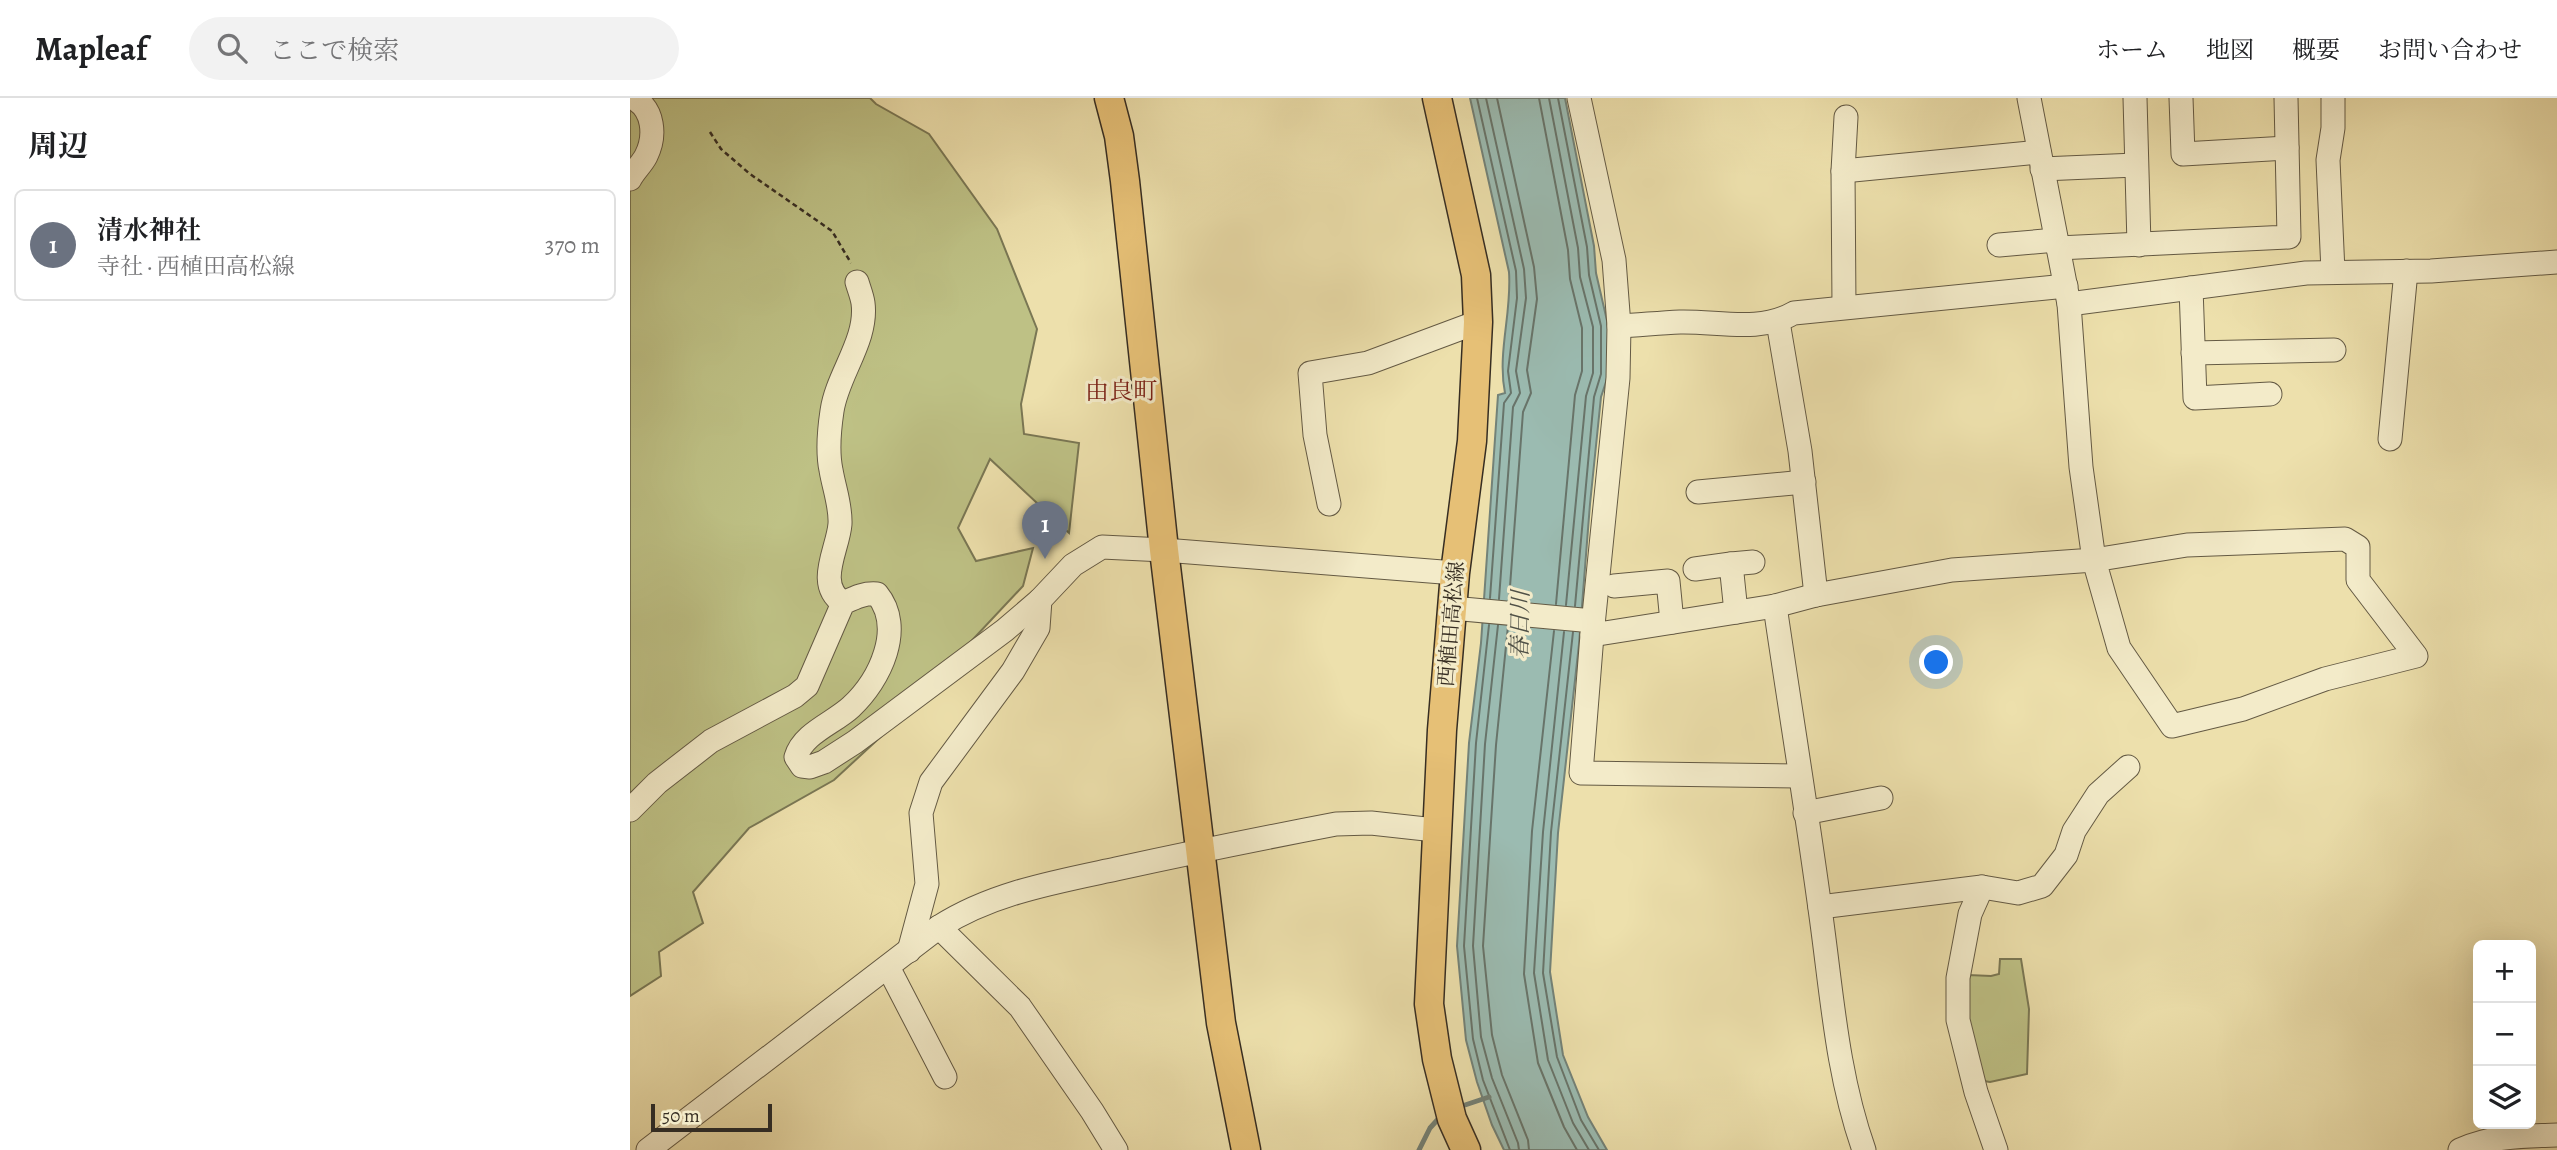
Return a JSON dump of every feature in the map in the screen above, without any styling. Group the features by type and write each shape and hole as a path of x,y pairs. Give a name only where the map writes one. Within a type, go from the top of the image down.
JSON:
{"main road":[{"path":"1109,98 1119,136 1125,181 1164,550 1221,1023 1246,1150"},
{"name":"西植田高松線","path":"1437,98 1476,275 1478,322 1472,441 1455,573 1436,830 1429,1003 1437,1059 1452,1119 1466,1150"}],"street":[{"path":"630,179 651,144 649,116 643,103 633,98"},
{"path":"1579,98 1612,250 1619,326 1618,378 1581,773 1799,776"},
{"path":"1452,608 1593,628 1672,622 1775,606 1816,595 1952,570 2094,560 2187,545 2345,539 2358,547 2358,580 2416,656 2325,679 2242,709 2172,726 2119,648 2094,560 2081,467 2067,295 2029,98"},
{"path":"2135,98 2139,245"},
{"path":"2181,98 2183,153 2287,148"},
{"path":"1999,245 2139,245 2289,237 2286,98"},
{"path":"2333,98 2333,128 2328,160 2333,272"},
{"path":"1844,307 1843,171 1846,117"},
{"path":"1843,171 2041,160 2136,164"},
{"path":"1619,326 1681,322 1763,325 1779,322 1794,313 1844,307 2191,288 2306,273 2406,271 2557,262"},
{"path":"2390,439 2406,271"},
{"path":"843,603 835,598 829,585 840,523 828,451 836,389 863,321 863,303 857,282"},
{"path":"2191,288 2195,398 2270,394"},
{"path":"1329,505 1315,435 1310,373 1368,363 1478,322"},
{"path":"1779,322 1804,482 1816,595"},
{"path":"2193,353 2334,350"},
{"path":"1698,492 1804,482"},
{"path":"630,810 657,783 711,741 795,696 807,686 843,603 864,593 877,594 885,603 890,622 890,639 883,659 869,686 852,706 802,742 796,757 802,766 810,767 824,762 855,742 1005,630 1040,600 1073,565 1101,547 1455,573"},
{"path":"1695,569 1742,563 1737,612"},
{"path":"1614,586 1668,582 1672,622"},
{"path":"909,951 927,884 921,813 931,782 1013,671 1038,628 1040,600"},
{"path":"1775,606 1840,1062 1855,1126 1864,1150"},
{"path":"1820,907 1982,887 2018,893 2042,886 2066,855 2074,831 2098,794 2127,767"},
{"path":"1805,813 1881,798"},
{"path":"648,1150 939,927 959,914 994,899 1059,881 1200,850 1336,824 1371,823 1436,830"},
{"path":"1982,887 1970,914 1960,965 1958,1020 1976,1092 1996,1150"},
{"path":"939,927 1020,1007 1116,1150"},
{"path":"888,967 945,1077"},
{"path":"2460,1150 2510,1136 2557,1135"}],"path":[{"path":"710,132 720,149 750,174 831,231 852,265 857,282"}],"green space":[{"path":"630,98 870,98 929,134 997,229 1037,329 1021,404 1024,434 1079,443 1069,533 990,459 958,528 976,561 1033,548 1023,586 888,730 834,780 749,828 693,892 703,923 659,952 661,976 630,996"},
{"path":"2000,959 2021,959 2029,1009 2027,1074 1990,1082 1978,1080 1963,1021 1969,975 1999,974"}],"water":[{"name":"春日川","path":"1470,98 1565,98 1594,246 1596,273 1608,325 1608,376 1601,397 1590,504 1579,644 1558,833 1550,972 1563,1055 1588,1117 1607,1150 1504,1150 1477,1082 1466,1040 1457,946 1469,743 1481,643 1498,395 1505,393 1503,363 1509,287 1509,272"}],"waterway":[{"path":"1459,1107 1489,1097"},
{"path":"1419,1150 1430,1128 1440,1117"}],"place":[{"name":"清水神社","path":"1045,559"}],"district":[{"name":"由良町","path":"1121,391"}]}
